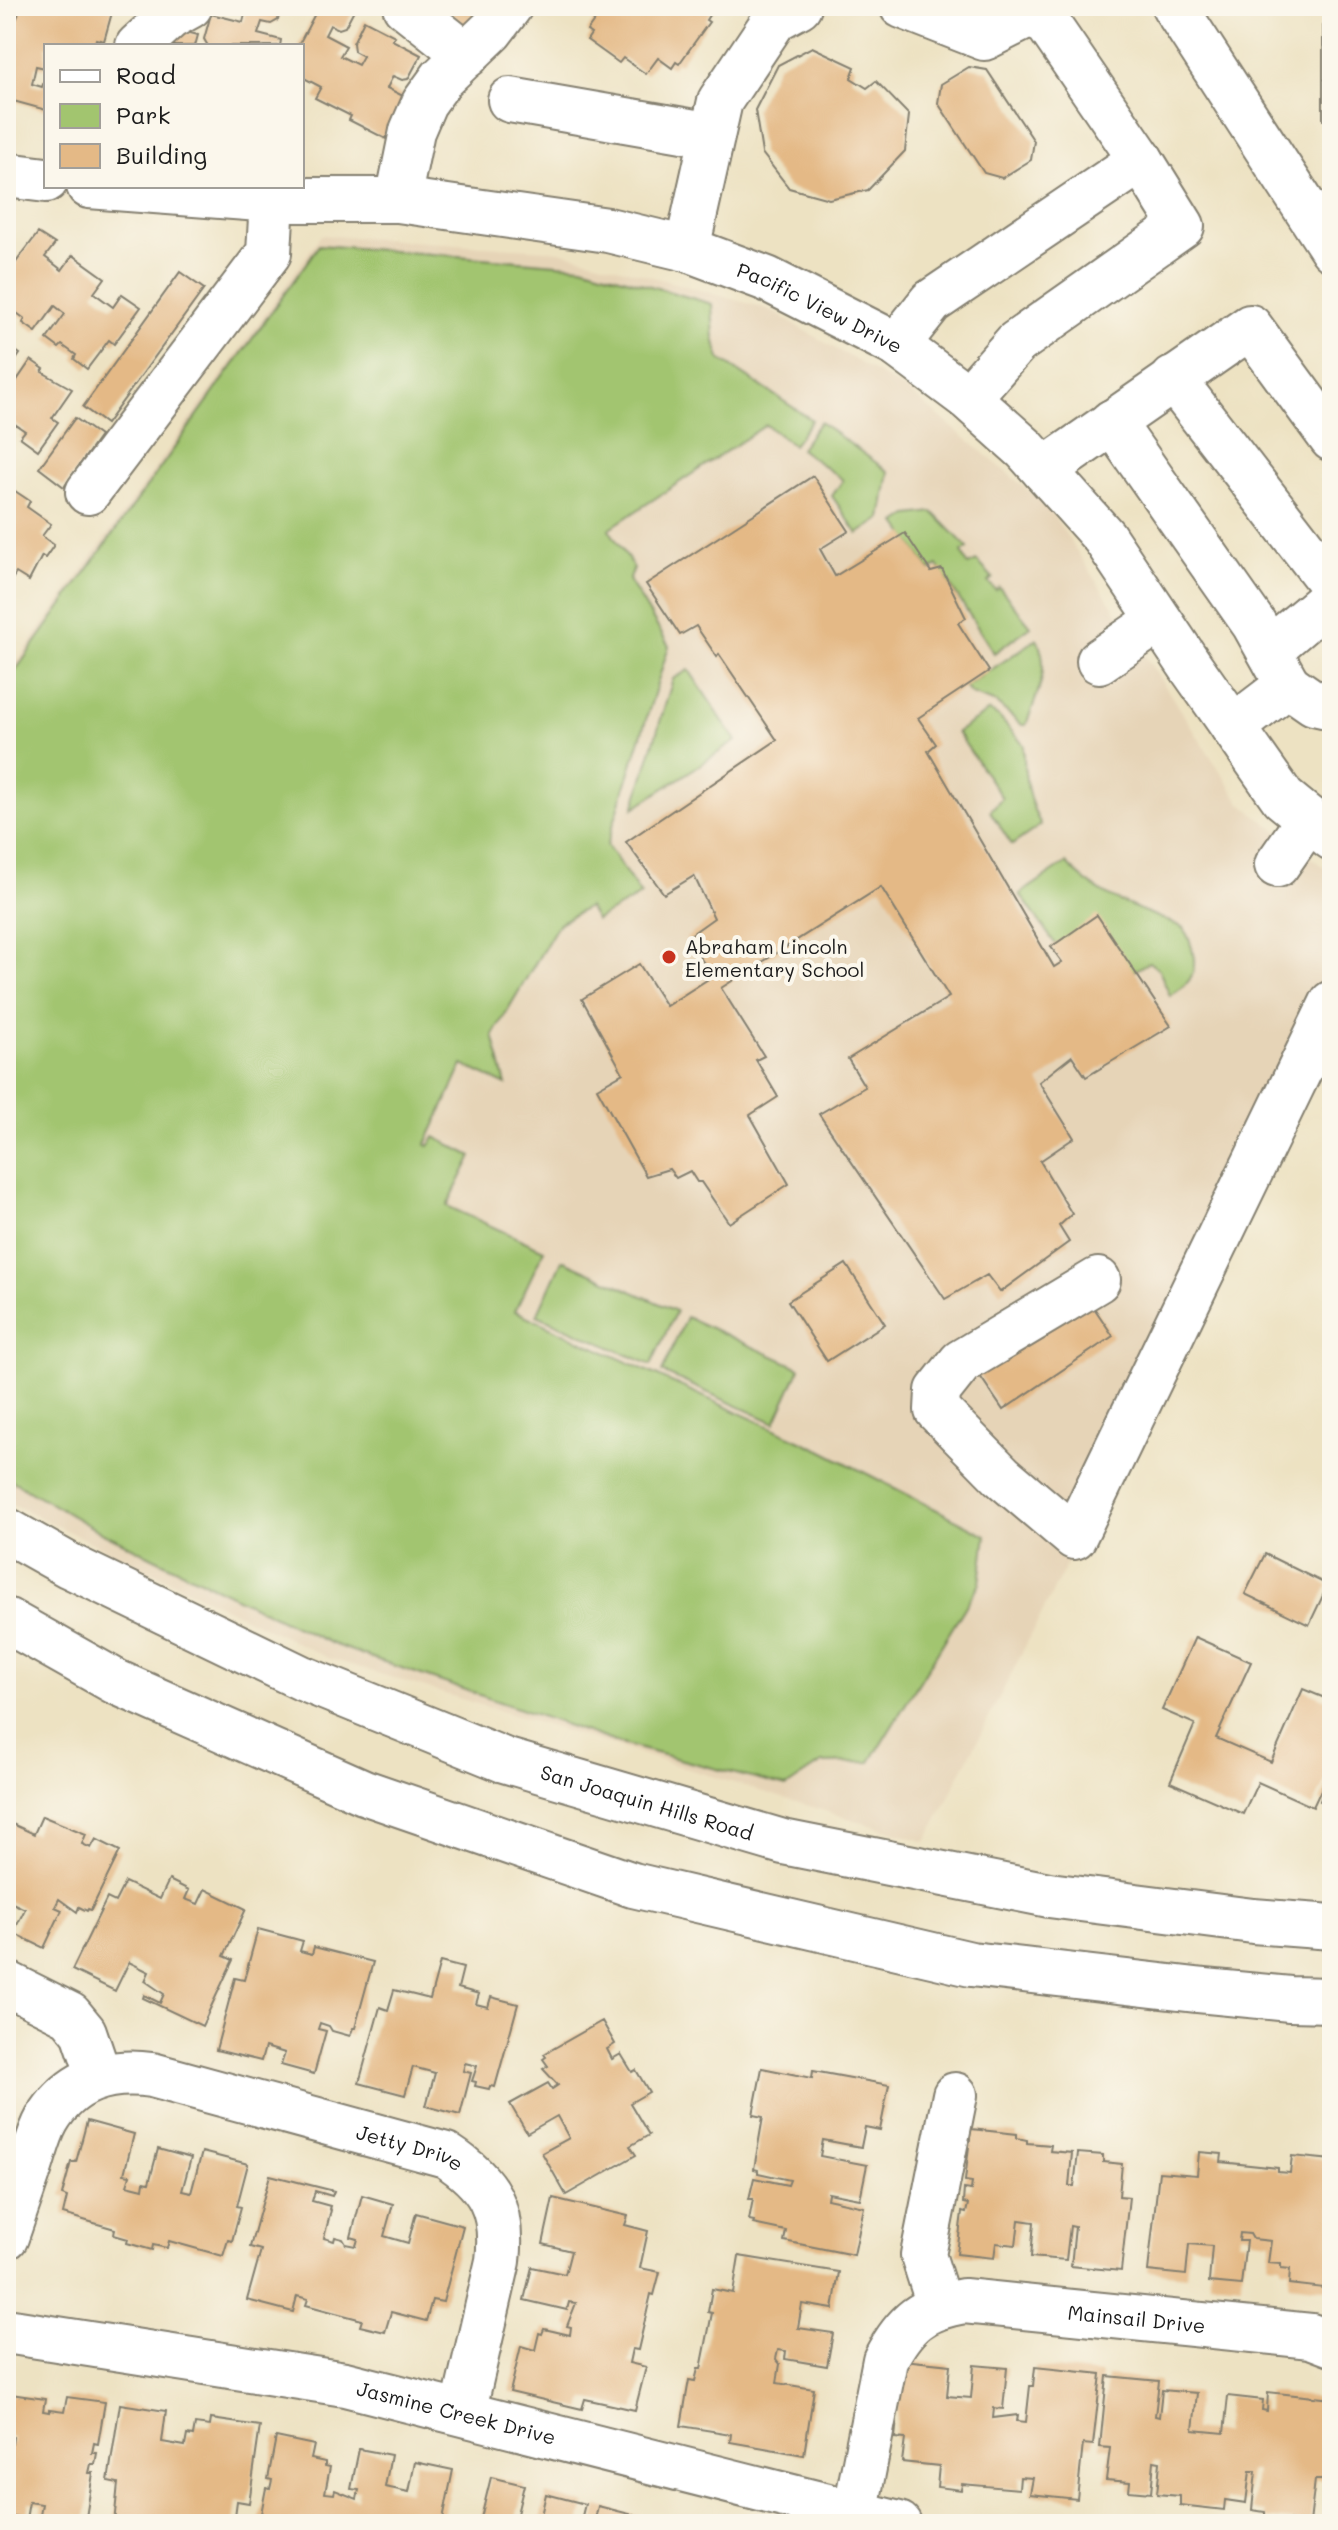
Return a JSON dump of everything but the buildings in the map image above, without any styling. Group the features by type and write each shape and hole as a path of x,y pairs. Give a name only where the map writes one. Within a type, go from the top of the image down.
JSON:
{"street":[{"path":"140,44 170,17 190,6"},
{"path":"405,6 467,55"},
{"path":"398,200 412,131 424,103 442,78 491,31 510,6"},
{"path":"687,249 720,101 775,19 799,6"},
{"path":"902,6 984,38 1030,15 1047,23 1141,160 1182,226 1016,343 968,398"},
{"path":"1174,6 1332,249"},
{"path":"510,100 712,135"},
{"path":"897,345 931,302 1141,160"},
{"path":"6,175 44,180"},
{"name":"Pacific View Drive","path":"110,188 272,200 398,200 608,230 687,249 767,279 897,345 968,398 1025,449 1104,537 1283,798 1321,828"},
{"path":"88,492 269,253 272,200"},
{"path":"1044,470 1250,327 1332,439"},
{"path":"1173,379 1332,585"},
{"path":"1112,422 1254,624 1278,668 1314,703 1332,707"},
{"path":"1233,727 1332,597"},
{"path":"1099,661 1159,620"},
{"path":"1277,865 1321,828"},
{"path":"1098,1280 961,1362 938,1391 937,1410 1002,1476 1074,1537 1332,1003"},
{"name":"San Joaquin Hills Road","path":"6,1530 70,1566 302,1678 504,1760 783,1842 1049,1895 1253,1921 1332,1927"},
{"path":"6,1620 116,1682 364,1792 633,1885 971,1964 1227,1993 1332,2000"},
{"path":"6,1983 70,2015 84,2032 99,2076"},
{"name":"Jetty Drive","path":"6,2237 46,2121 63,2098 99,2076 128,2072 152,2075 446,2155 471,2171 486,2190 501,2237 463,2413"},
{"path":"939,2305 923,2255 955,2095"},
{"name":"Mainsail Drive","path":"855,2519 885,2360 897,2336 917,2317 939,2305 979,2302 1311,2336 1332,2344"},
{"name":"Jasmine Creek Drive","path":"6,2331 345,2384 855,2519 899,2524"}],"shaded area":[{"name":"Abraham Lincoln Elementary School","path":"321,235 559,251 768,309 911,393 1048,507 1241,803 1332,874 1332,1041 926,1842 328,1658 6,1501 6,677"}],"green space":[{"path":"319,245 582,266 712,304 714,338 720,359 812,420 793,445 766,425 609,529 634,568 629,580 669,646 607,845 641,895 596,920 588,907 559,923 493,1035 506,1085 463,1065 426,1144 429,1146 435,1137 472,1156 447,1206 544,1250 515,1311 821,1450 986,1535 980,1583 870,1762 822,1763 786,1787 621,1744 332,1644 95,1529 6,1477 6,684"},
{"path":"820,422 889,472 881,519 858,534 832,496 843,480 800,449"},
{"path":"933,512 968,548 962,552 968,565 977,561 993,578 988,582 996,590 999,587 1031,626 994,653 938,566 930,570 897,523 909,515"},
{"path":"1037,639 1043,672 1026,725 1022,725 996,703 971,694 965,687"},
{"path":"689,670 736,741 634,808 673,679"},
{"path":"989,711 999,717 1024,745 1027,786 1041,825 1012,845 990,811 1002,798 957,732"},
{"path":"1066,863 1107,895 1184,928 1194,964 1191,978 1184,986 1170,996 1159,970 1149,962 1134,971 1056,945 1020,894"},
{"path":"562,1260 676,1311 651,1365 537,1315"},
{"path":"686,1317 800,1368 775,1423 662,1372"}],"place":[{"name":"Abraham Lincoln Elementary School","path":"669,957"}]}
